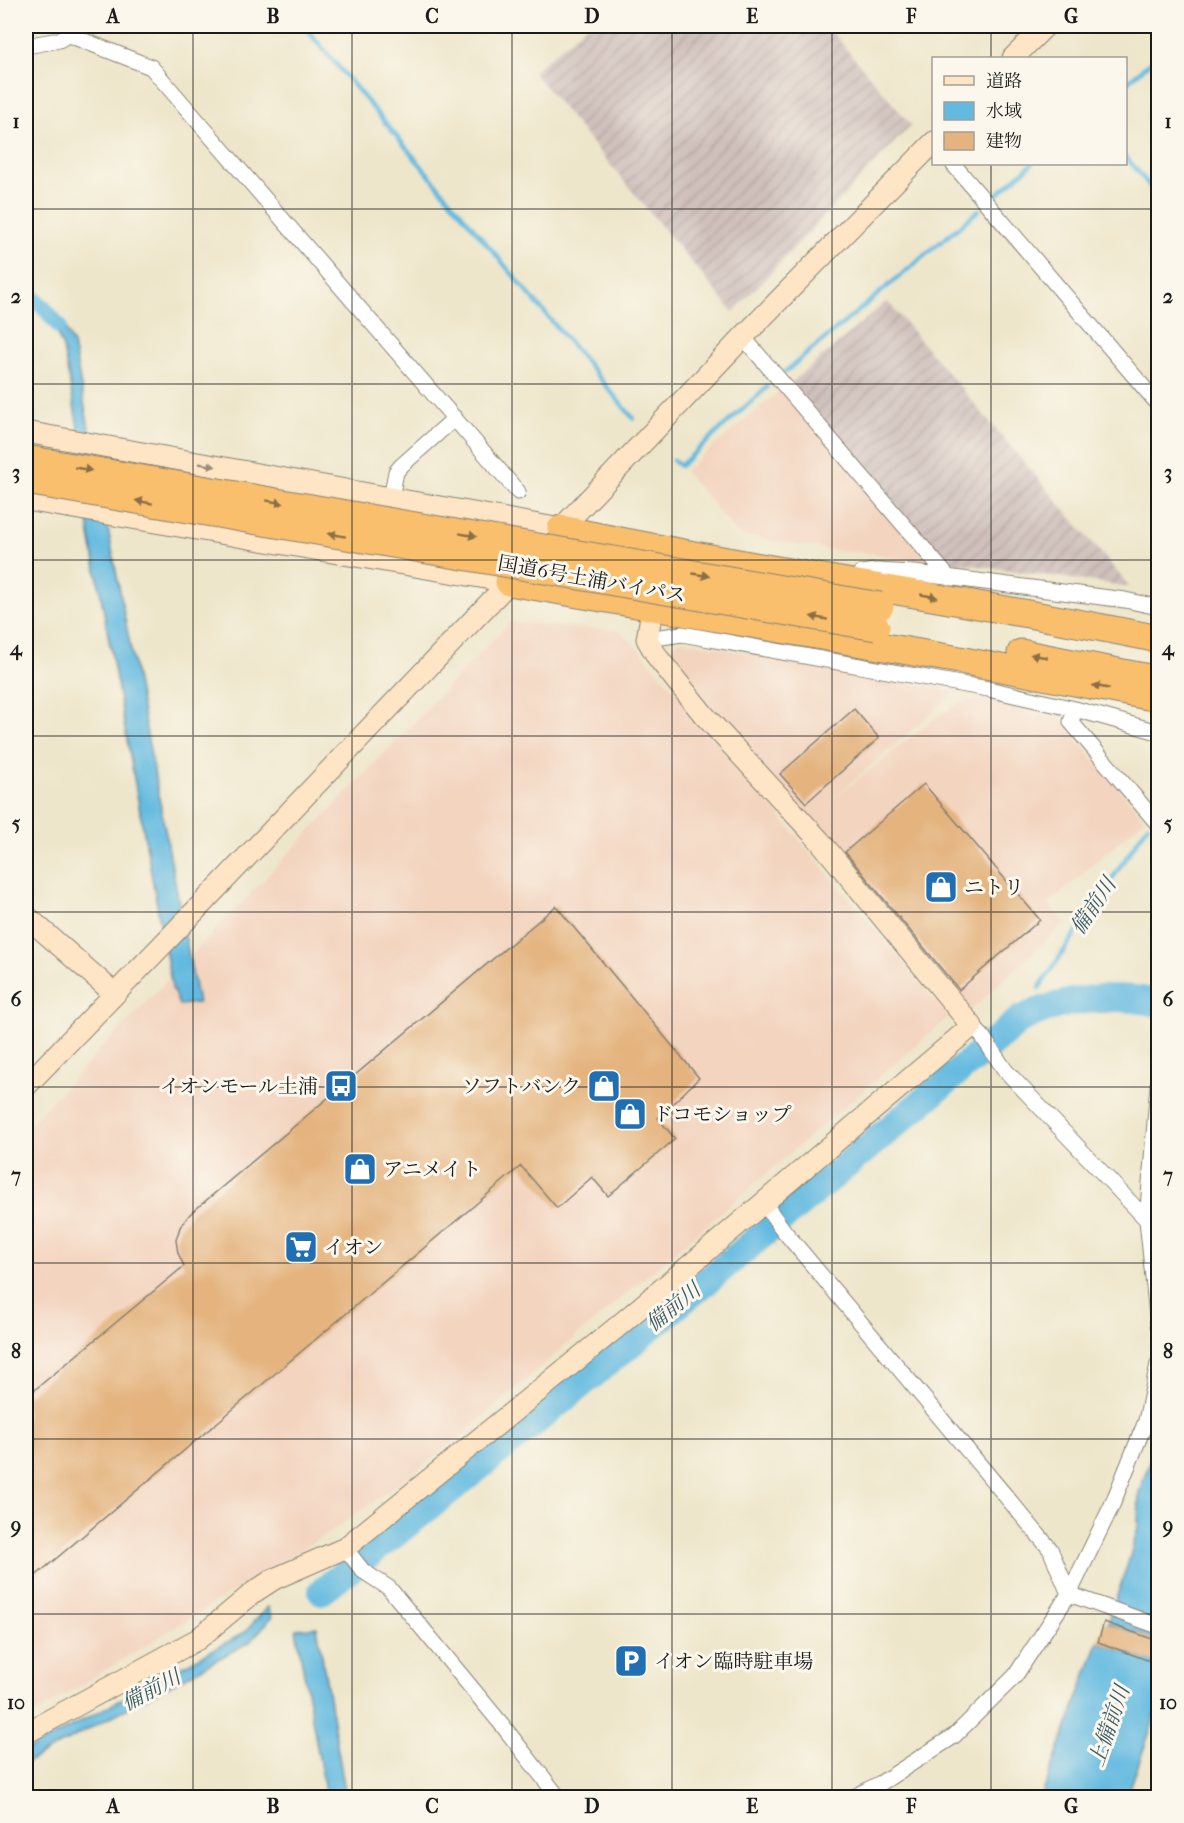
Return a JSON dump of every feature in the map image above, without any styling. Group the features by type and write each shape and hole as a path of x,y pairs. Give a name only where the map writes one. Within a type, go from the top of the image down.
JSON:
{"highway":[{"name":"国道6号土浦バイパス","path":"26,459 878,617 1158,680"},
{"name":"国道6号土浦バイパス","path":"26,481 878,617 1105,645 1158,657"},
{"path":"561,529 646,547 852,582 1158,639"},
{"path":"509,582 954,659 1158,698"}],"street":[{"path":"26,46 59,40 83,26"},
{"path":"1014,57 1044,26"},
{"path":"69,35 151,67 518,492"},
{"path":"26,1086 743,337 932,143"},
{"path":"954,165 1158,404"},
{"path":"743,337 949,578"},
{"path":"380,561 396,472 455,417"},
{"path":"26,432 561,529"},
{"path":"26,500 509,582"},
{"path":"646,547 656,559 658,579 647,639 658,658 704,715 819,840 995,1053 1005,1070 1147,1220"},
{"path":"852,582 862,573 876,571 1125,600 1158,607"},
{"path":"647,639 682,634 987,689 1075,709 1158,732"},
{"path":"1075,709 1071,722 1158,824"},
{"path":"26,916 115,994"},
{"path":"26,1733 198,1639 254,1592 274,1579 349,1553 616,1328 768,1209 977,1031"},
{"path":"1158,1085 1147,1220 1158,1325"},
{"path":"768,1209 1050,1549 1069,1594 1158,1626"},
{"path":"852,1797 881,1783 954,1736 1015,1676 1069,1594 1112,1505 1146,1421 1158,1364"},
{"path":"349,1553 363,1571 389,1588 559,1797"}],"shaded area":[{"path":"586,26 827,26 911,125 733,312 533,72"},
{"path":"887,301 1130,587 944,561 853,457 791,383"},
{"path":"781,390 928,560 925,565 879,554 825,549 739,535 684,471"},
{"name":"イオンモール土浦","path":"510,622 619,631 640,650 949,1017 438,1455 332,1531 26,1719 26,1128"},
{"path":"680,640 955,692 827,804 934,719 960,702 999,698 1061,711 1062,721 1145,819 1048,904 1065,923 969,1012 662,655"}],"water":[{"path":"49,304 73,344 198,1003 179,1005 172,988 89,530 79,432 63,348 55,329 40,311"},
{"path":"1112,993 1158,997 1158,1012 1120,1011 1046,1015 1044,1004"},
{"path":"1158,1438 1158,1641 1108,1623 1138,1527 1139,1492"},
{"path":"268,1607 272,1617 250,1642 26,1763 26,1751 244,1633"},
{"path":"317,1627 346,1797 326,1797 296,1629"},
{"name":"上備前川","path":"1098,1642 1158,1664 1158,1708 1127,1797 1041,1798"}],"building":[{"path":"854,709 879,738 806,803 780,774"},
{"name":"ニトリ","path":"924,784 1040,920 959,990 845,852"},
{"name":"イオン","path":"556,906 699,1078 658,1118 675,1139 608,1196 592,1177 557,1208 521,1166 26,1584 26,1397 184,1266 178,1253 176,1240 180,1227 190,1214"},
{"path":"1104,1622 1158,1641 1158,1664 1098,1642"}],"waterway":[{"path":"304,26 633,418"},
{"path":"1127,82 1158,56"},
{"path":"1127,158 1158,196"},
{"path":"995,196 1031,165"},
{"path":"785,372 979,210"},
{"path":"26,291 59,326"},
{"path":"673,460 680,466 767,387"},
{"name":"備前川","path":"1039,988 1148,825"},
{"name":"備前川","path":"322,1591 587,1380 1021,1019 1054,1006 1088,999 1123,998 1158,1003"}],"place":[{"name":"ニトリ","path":"941,887"},
{"name":"イオンモール土浦","path":"341,1086"},
{"name":"ソフトバンク","path":"604,1086"},
{"name":"ドコモショップ","path":"630,1114"},
{"name":"アニメイト","path":"360,1169"},
{"name":"イオン","path":"301,1247"},
{"name":"イオン臨時駐車場","path":"631,1661"}]}
